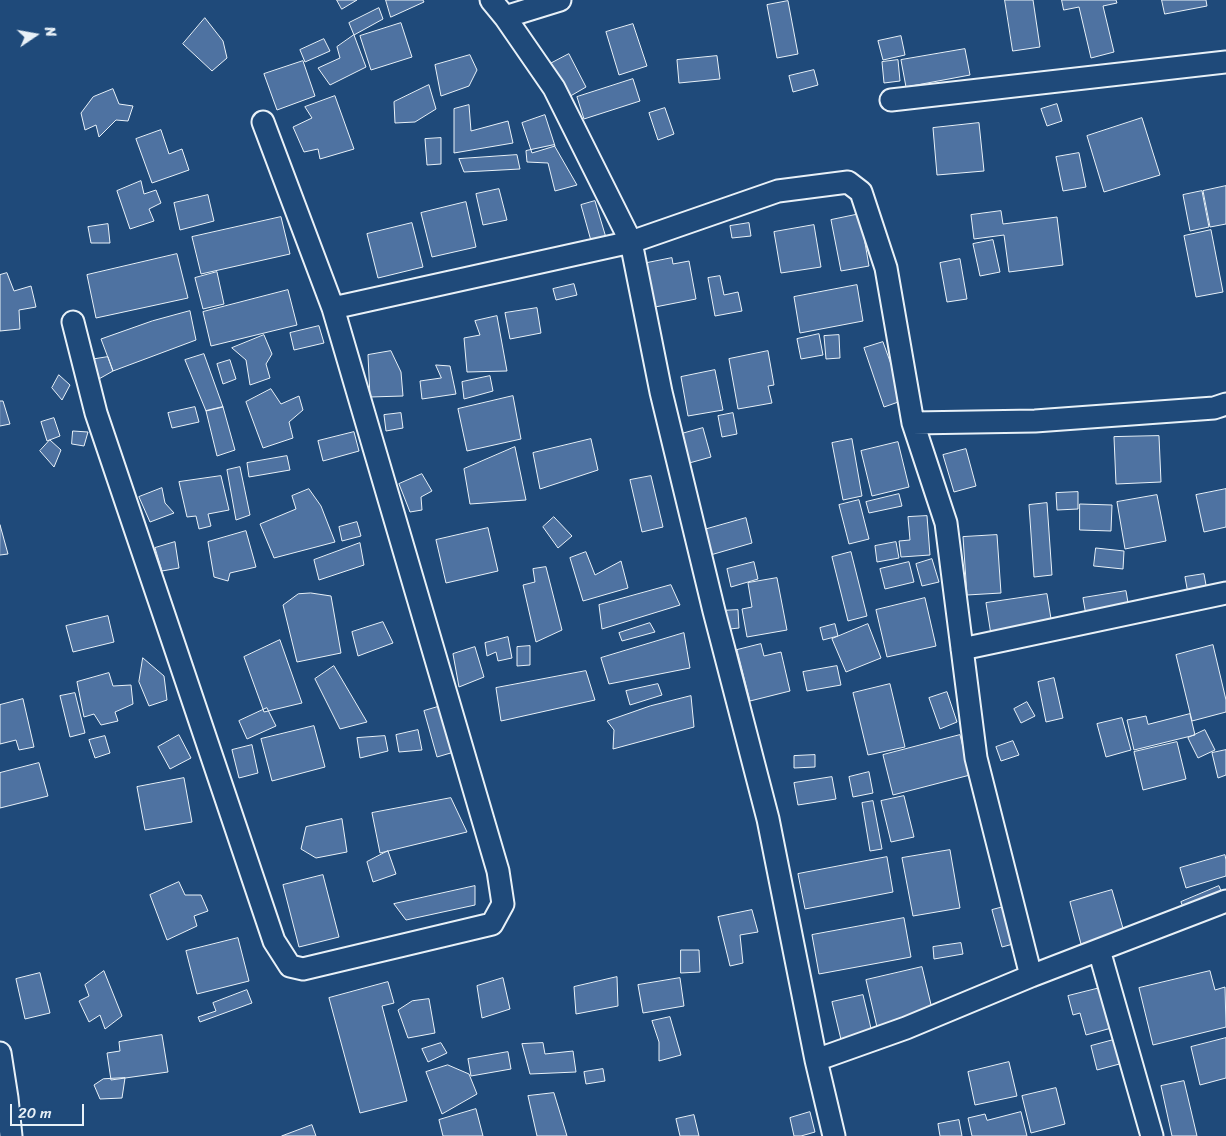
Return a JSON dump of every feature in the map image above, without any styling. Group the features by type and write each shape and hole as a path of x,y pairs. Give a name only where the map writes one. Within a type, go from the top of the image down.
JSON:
{"street":[{"path":"491,0 554,88 631,242 666,411 714,611 768,820 816,1060 834,1136"},
{"path":"505,17 560,0"},
{"path":"891,100 1226,62"},
{"path":"73,322 96,413 274,941 290,966 303,970 492,924 503,904 498,871 333,308 263,122"},
{"path":"333,308 631,242 778,190 848,182 861,192 886,268 914,424 946,522 976,758 1031,976"},
{"path":"914,424 1035,421 1214,408 1226,404"},
{"path":"962,648 1226,593"},
{"path":"816,1060 906,1028 1031,976 1226,902"},
{"path":"1099,950 1152,1136"},
{"path":"0,1053 8,1098 11,1136"}],"building":[{"path":"337,0 357,0 342,9"},
{"path":"386,0 423,0 424,2 391,17"},
{"path":"1005,0 1033,0 1040,47 1013,51"},
{"path":"1062,0 1116,0 1117,3 1103,6 1114,52 1091,58 1079,7 1064,10"},
{"path":"1162,0 1206,0 1207,6 1165,14"},
{"path":"788,1 798,54 777,58 767,5"},
{"path":"379,8 383,19 354,35 349,23"},
{"path":"205,18 223,41 227,58 212,71 183,44"},
{"path":"401,23 412,57 371,70 360,36"},
{"path":"633,24 647,66 619,75 606,32"},
{"path":"354,35 366,67 330,85 318,68 340,58 337,47"},
{"path":"901,36 905,55 883,60 878,41"},
{"path":"324,39 330,51 305,62 300,50"},
{"path":"965,49 970,75 906,87 901,60"},
{"path":"569,54 586,87 567,98 550,64"},
{"path":"470,55 477,70 469,86 441,96 435,65"},
{"path":"717,56 720,79 679,83 677,60"},
{"path":"898,60 900,81 884,83 882,62"},
{"path":"303,61 315,96 277,110 264,74"},
{"path":"814,70 818,85 793,92 789,76"},
{"path":"633,79 640,101 584,119 577,97"},
{"path":"429,85 436,109 415,122 395,123 394,102"},
{"path":"113,89 119,104 133,106 128,121 116,120 99,137 96,125 85,130 81,113 93,97"},
{"path":"335,96 354,149 320,159 318,149 304,152 293,127 312,118 305,107"},
{"path":"1057,104 1062,121 1047,126 1041,109"},
{"path":"469,105 471,131 508,121 513,143 454,153 454,109"},
{"path":"665,108 674,134 658,140 649,113"},
{"path":"545,115 555,146 532,153 522,123"},
{"path":"1142,118 1160,175 1104,192 1087,136"},
{"path":"979,123 984,171 937,175 933,128"},
{"path":"161,130 169,154 182,149 189,170 152,183 136,139"},
{"path":"441,138 441,164 427,165 425,139"},
{"path":"554,145 577,185 555,191 548,163 527,162 526,151"},
{"path":"1079,153 1086,187 1063,191 1056,157"},
{"path":"517,155 520,169 464,172 459,159"},
{"path":"141,181 144,194 156,190 161,203 149,209 154,221 130,229 117,191"},
{"path":"1226,186 1226,224 1210,227 1203,191"},
{"path":"499,189 507,220 483,225 476,194"},
{"path":"1202,191 1209,227 1190,231 1183,195"},
{"path":"208,195 214,221 180,230 174,203"},
{"path":"595,201 610,251 595,255 581,205"},
{"path":"466,202 476,247 432,257 421,213"},
{"path":"1001,211 1003,224 1057,217 1063,265 1009,272 1004,235 974,239 971,215"},
{"path":"860,214 869,266 841,271 831,220"},
{"path":"281,217 290,254 201,274 192,237"},
{"path":"412,223 423,267 378,278 367,234"},
{"path":"749,223 751,236 732,238 730,226"},
{"path":"108,224 110,243 91,243 88,227"},
{"path":"814,225 821,267 781,273 774,232"},
{"path":"1211,230 1223,292 1196,297 1184,236"},
{"path":"993,240 1000,272 980,276 973,244"},
{"path":"177,254 188,298 96,318 87,275"},
{"path":"672,258 673,264 689,261 696,299 650,308 642,264"},
{"path":"960,259 967,299 947,302 940,263"},
{"path":"217,272 224,304 203,309 195,278"},
{"path":"7,273 14,291 31,286 36,307 19,310 20,329 0,331 0,275"},
{"path":"720,276 724,295 738,292 742,311 715,316 708,278"},
{"path":"574,284 577,295 556,300 553,289"},
{"path":"857,285 863,321 800,333 794,297"},
{"path":"288,290 297,325 211,346 203,312"},
{"path":"537,308 541,333 510,339 505,313"},
{"path":"190,311 196,340 113,371 101,339 152,321"},
{"path":"497,316 507,371 467,372 464,338 480,335 475,321"},
{"path":"319,326 324,343 294,350 290,333"},
{"path":"819,334 823,355 801,359 797,339"},
{"path":"264,335 272,354 266,364 270,378 250,385 246,360 232,348"},
{"path":"839,335 840,358 826,359 824,336"},
{"path":"883,342 904,400 884,407 864,348"},
{"path":"391,351 401,372 403,396 370,397 368,355"},
{"path":"768,351 774,385 768,386 772,403 738,409 729,359"},
{"path":"204,354 223,407 206,411 185,360"},
{"path":"108,357 113,371 97,380 89,360"},
{"path":"230,360 236,379 223,384 217,364"},
{"path":"436,365 450,366 456,394 422,399 420,381 441,378"},
{"path":"715,370 723,410 688,416 681,377"},
{"path":"59,375 70,385 62,400 52,388"},
{"path":"490,376 493,391 464,399 462,382"},
{"path":"271,389 281,404 299,396 303,410 289,422 293,438 263,448 246,402"},
{"path":"513,396 521,439 467,451 458,409"},
{"path":"0,401 3,401 10,424 0,426"},
{"path":"195,407 199,422 172,428 168,413"},
{"path":"223,407 235,450 217,456 206,411"},
{"path":"401,413 403,428 386,431 384,415"},
{"path":"733,413 737,434 722,437 718,416"},
{"path":"54,418 60,436 47,441 41,422"},
{"path":"703,428 711,457 682,465 674,436"},
{"path":"73,431 88,432 84,446 72,444"},
{"path":"354,432 359,451 323,461 318,441"},
{"path":"1159,436 1161,482 1116,484 1114,437"},
{"path":"591,439 598,470 540,489 533,453"},
{"path":"852,439 862,496 843,500 832,443"},
{"path":"50,440 61,450 54,467 40,451"},
{"path":"898,442 909,487 872,496 861,451"},
{"path":"515,447 526,500 470,504 464,469"},
{"path":"966,449 976,486 954,492 943,455"},
{"path":"287,456 290,470 249,477 247,463"},
{"path":"240,467 250,515 236,520 227,470"},
{"path":"422,474 432,491 421,497 422,510 410,512 399,484"},
{"path":"221,476 229,510 208,514 211,526 199,529 196,516 187,517 179,482"},
{"path":"651,476 663,527 642,532 630,480"},
{"path":"162,488 165,503 174,513 150,522 139,497"},
{"path":"309,489 321,506 335,542 274,558 260,524 296,509 292,496"},
{"path":"1226,489 1226,527 1204,532 1196,495"},
{"path":"1078,492 1078,509 1057,510 1056,493"},
{"path":"899,494 902,506 869,513 866,502"},
{"path":"1157,495 1166,541 1125,549 1117,502"},
{"path":"859,500 869,539 849,544 839,505"},
{"path":"1047,503 1052,575 1034,577 1029,505"},
{"path":"1080,504 1112,505 1111,531 1080,530"},
{"path":"927,516 930,555 901,557 899,541 910,540 908,517"},
{"path":"554,517 572,536 558,548 543,527"},
{"path":"746,518 752,543 707,556 700,531"},
{"path":"357,522 361,536 342,541 339,527"},
{"path":"0,525 8,554 0,555"},
{"path":"488,528 498,571 446,583 436,540"},
{"path":"246,531 256,567 230,573 228,581 214,577 208,542"},
{"path":"997,535 1001,593 967,595 963,537"},
{"path":"175,542 179,568 162,571 155,548"},
{"path":"896,542 899,558 877,562 875,546"},
{"path":"360,543 364,565 319,580 314,560"},
{"path":"1096,548 1124,551 1123,569 1094,566"},
{"path":"586,552 595,575 621,561 628,588 583,601 570,558"},
{"path":"851,552 867,616 848,621 832,557"},
{"path":"932,559 939,582 922,586 916,564"},
{"path":"754,562 758,579 731,587 727,569"},
{"path":"909,562 914,582 885,589 880,569"},
{"path":"546,567 562,630 536,642 523,585 535,582 533,569"},
{"path":"1204,574 1208,596 1189,599 1185,577"},
{"path":"777,578 787,630 747,637 742,609 752,607 748,583"},
{"path":"671,585 680,605 602,629 599,605"},
{"path":"1126,591 1130,614 1087,621 1083,598"},
{"path":"311,593 331,596 341,653 297,662 283,605 298,594"},
{"path":"1047,594 1053,631 992,641 986,603"},
{"path":"925,598 936,646 887,657 876,610"},
{"path":"738,610 739,628 721,630 720,611"},
{"path":"108,616 114,642 73,652 66,626"},
{"path":"383,622 393,643 358,656 352,632"},
{"path":"650,623 655,632 622,641 619,633"},
{"path":"835,624 838,636 823,640 820,628"},
{"path":"868,624 881,658 846,672 832,639"},
{"path":"684,633 690,668 609,684 601,658"},
{"path":"508,637 512,658 498,661 496,652 487,656 485,643"},
{"path":"280,640 302,703 264,712 244,657"},
{"path":"761,644 764,656 781,652 790,691 750,701 737,650"},
{"path":"1213,645 1226,700 1226,712 1192,721 1176,655"},
{"path":"530,646 530,665 517,666 517,647"},
{"path":"475,647 484,677 459,687 453,654"},
{"path":"143,658 164,676 167,700 149,706 139,682"},
{"path":"334,666 367,722 340,729 315,679"},
{"path":"837,666 841,685 807,691 803,672"},
{"path":"586,671 595,700 501,721 496,688"},
{"path":"109,673 113,686 131,685 133,704 115,712 118,721 101,725 94,714 84,717 77,682"},
{"path":"1054,678 1063,718 1046,722 1038,682"},
{"path":"658,684 662,695 630,705 626,691"},
{"path":"890,684 905,747 868,755 853,693"},
{"path":"947,692 957,722 940,729 929,698"},
{"path":"75,693 85,733 70,737 60,696"},
{"path":"691,696 694,727 613,749 614,730 607,721 650,706"},
{"path":"23,699 34,747 19,750 16,740 0,744 0,705"},
{"path":"1027,702 1035,716 1021,723 1014,709"},
{"path":"441,706 454,752 437,757 424,711"},
{"path":"267,708 276,726 247,739 239,721"},
{"path":"1190,714 1195,735 1134,750 1127,720 1146,716 1148,724"},
{"path":"1122,718 1131,750 1106,757 1097,724"},
{"path":"314,726 325,767 272,781 261,739"},
{"path":"418,730 422,750 399,752 396,735"},
{"path":"1205,730 1215,750 1198,758 1188,738"},
{"path":"179,735 191,758 170,769 158,747"},
{"path":"960,735 970,775 893,795 883,755"},
{"path":"105,736 110,753 95,758 89,740"},
{"path":"385,736 388,751 360,758 357,738"},
{"path":"1013,741 1019,755 1001,761 996,747"},
{"path":"1177,742 1186,779 1143,790 1134,752"},
{"path":"252,745 258,773 239,778 232,750"},
{"path":"1226,750 1226,775 1218,778 1212,753"},
{"path":"815,755 815,767 794,768 794,756"},
{"path":"39,763 48,796 0,808 0,773"},
{"path":"869,772 873,793 853,797 849,777"},
{"path":"832,777 836,799 798,805 794,783"},
{"path":"184,778 192,822 145,830 137,787"},
{"path":"904,796 914,837 891,842 881,801"},
{"path":"451,798 467,832 380,853 372,813"},
{"path":"873,801 882,849 870,851 862,803"},
{"path":"342,819 347,852 316,858 301,849 306,827"},
{"path":"950,850 960,908 913,916 902,858"},
{"path":"388,851 396,874 373,882 367,862"},
{"path":"1225,855 1226,876 1186,888 1180,868"},
{"path":"887,857 893,892 805,909 798,874"},
{"path":"323,875 339,937 299,947 283,885"},
{"path":"179,882 185,895 201,895 208,911 194,916 197,926 167,940 150,895"},
{"path":"475,886 475,905 406,920 394,904"},
{"path":"1219,886 1226,902 1189,922 1181,902"},
{"path":"1112,890 1124,932 1081,944 1070,902"},
{"path":"1015,904 1024,941 1002,947 992,910"},
{"path":"752,910 758,932 740,935 743,963 730,966 718,917"},
{"path":"904,918 911,957 819,974 812,935"},
{"path":"238,938 249,981 197,994 186,951"},
{"path":"961,943 963,954 934,959 933,947"},
{"path":"681,950 699,950 700,972 681,973"},
{"path":"922,967 933,1013 877,1027 866,980"},
{"path":"104,971 122,1016 105,1029 100,1015 89,1022 79,1001 89,996 85,985"},
{"path":"1210,971 1215,990 1225,987 1226,1027 1153,1045 1139,988"},
{"path":"40,973 50,1013 25,1019 16,979"},
{"path":"617,977 618,1006 576,1014 574,987"},
{"path":"503,978 510,1009 482,1018 477,986"},
{"path":"680,978 684,1006 643,1013 638,985"},
{"path":"388,982 394,1003 382,1006 407,1101 360,1113 329,998"},
{"path":"1104,987 1115,1027 1086,1035 1080,1013 1073,1015 1068,996"},
{"path":"247,990 252,1003 200,1022 198,1017 216,1011 213,1003"},
{"path":"863,995 875,1045 844,1052 832,1002"},
{"path":"429,999 435,1033 408,1038 398,1010 412,1001"},
{"path":"670,1017 681,1055 659,1061 659,1042 652,1021"},
{"path":"162,1035 168,1072 111,1080 107,1053 120,1051 119,1042"},
{"path":"1121,1038 1127,1062 1097,1070 1091,1046"},
{"path":"1226,1038 1226,1078 1200,1085 1191,1047"},
{"path":"441,1043 447,1053 428,1062 422,1049"},
{"path":"543,1043 545,1054 573,1051 576,1072 530,1074 522,1044"},
{"path":"508,1052 511,1069 471,1076 468,1059"},
{"path":"1009,1062 1017,1096 975,1105 968,1072"},
{"path":"448,1065 469,1074 477,1094 442,1114 426,1072"},
{"path":"603,1069 605,1081 586,1084 584,1072"},
{"path":"125,1078 122,1098 100,1099 94,1085 103,1079"},
{"path":"1184,1081 1197,1136 1172,1136 1161,1086"},
{"path":"1056,1088 1065,1124 1031,1133 1022,1096"},
{"path":"554,1093 567,1136 537,1136 528,1096"},
{"path":"476,1109 483,1136 443,1136 439,1120"},
{"path":"810,1112 815,1132 794,1136 790,1118"},
{"path":"1021,1112 1027,1136 972,1136 968,1118 985,1114 987,1120"},
{"path":"694,1115 699,1136 680,1136 676,1119"},
{"path":"959,1120 962,1136 940,1136 938,1124"},
{"path":"312,1125 316,1136 282,1136"}]}
